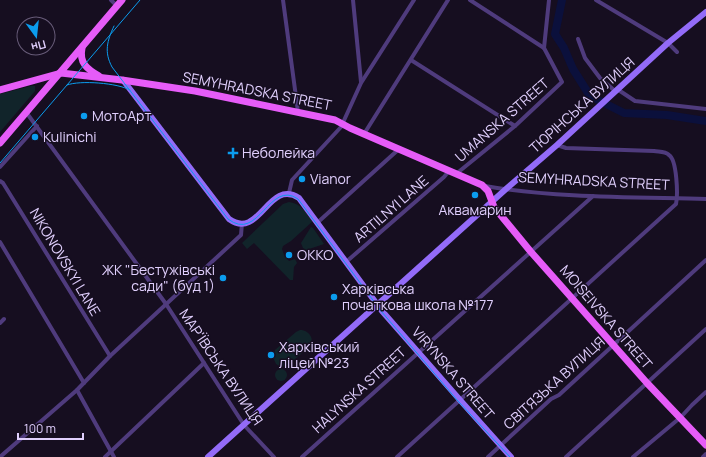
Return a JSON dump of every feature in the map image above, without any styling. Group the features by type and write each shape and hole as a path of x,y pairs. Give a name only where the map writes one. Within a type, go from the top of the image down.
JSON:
{"main road":[{"path":"0,143 39,95 61,73 120,3"},
{"name":"ТЮРІНСЬКА ВУЛИЦЯ","path":"208,457 377,304 557,145 614,92 706,12"},
{"path":"82,48 81,57 84,65 100,77"},
{"path":"0,90 61,73"},
{"name":"SEMYHRADSKA STREET","path":"61,73 123,80 195,91 336,120 350,128 482,185"},
{"path":"123,80 229,219 234,222 247,223 254,219 277,196 289,193"},
{"path":"29,82 39,84 39,95"},
{"path":"482,185 488,190 492,202"},
{"name":"VIRYNSKA STREET","path":"289,193 299,198 377,304 511,457"},
{"name":"MOISEIVSKA STREET","path":"492,202 494,207 531,252 573,297 648,383 706,445"}],"street":[{"path":"111,0 120,3"},
{"path":"283,0 298,112"},
{"path":"353,0 361,83"},
{"path":"289,193 292,180 340,129 361,83 414,0"},
{"path":"364,134 448,0"},
{"path":"470,0 544,48 549,0"},
{"path":"596,0 668,44 677,52"},
{"path":"578,39 585,58 600,78 614,92 634,101 706,109"},
{"name":"UMANSKA STREET","path":"456,174 515,126 562,82 544,48"},
{"path":"411,60 515,126"},
{"name":"МАР'ЇВСЬКА ВУЛИЦЯ","path":"26,112 166,304 244,425 274,457"},
{"path":"0,167 37,126"},
{"path":"397,457 676,204 677,198 674,162 671,156 666,153 654,151 566,148 557,145"},
{"path":"317,223 399,149"},
{"name":"ARTILNYI LANE","path":"346,262 444,178 449,171"},
{"name":"NIKONOVSKYI LANE","path":"0,181 3,183 110,356"},
{"name":"SEMYHRADSKA STREET","path":"482,185 506,189 593,196 706,199"},
{"name":"HALYNSKA STREET","path":"302,457 593,196"},
{"path":"0,457 77,390 110,356 241,235 242,223"},
{"path":"0,242 84,383"},
{"name":"СВІТЯЗЬКА ВУЛИЦЯ","path":"488,457 551,399 559,395 706,260"},
{"path":"0,323 4,319"},
{"path":"566,457 706,329"},
{"path":"105,457 204,363"},
{"path":"77,390 114,457"},
{"path":"633,457 681,417 692,404 706,392"},
{"path":"703,457 706,454"}],"shaded area":[{"path":"35,86 35,91 0,132 0,94"},
{"path":"289,202 300,207 313,221 291,241 283,246 282,249 284,255 289,261 295,259 297,263 294,267 293,280 290,280 254,243 247,249 242,243 283,204"},
{"path":"311,227 324,244 306,250 303,248 301,243"},
{"path":"300,330 306,331 310,335 312,340 310,345 287,365 279,366 276,364 273,357 275,350"},
{"path":"279,369 283,369 287,375 283,381 279,381 275,377 275,373"}],"waterway":[{"path":"562,0 555,34 564,48 573,69 590,96 624,113 667,115 706,121"}],"tram line":[{"path":"0,163 140,0"},
{"path":"114,26 107,46 108,56 112,67 228,219 239,224 248,223 256,218 279,197 288,195 298,199 381,311 457,400 510,457"},
{"path":"67,85 73,83 99,83 130,90"}],"place":[{"name":"МотоАрт","path":"84,116"},
{"name":"Kulinichi","path":"35,137"},
{"name":"Неболейка","path":"233,153"},
{"name":"Vianor","path":"302,179"},
{"name":"Аквамарин","path":"475,195"},
{"name":"OKKO","path":"289,255"},
{"name":"ЖК \"Бестужівські сади\" (буд 1)","path":"223,278"},
{"name":"Харківська початкова школа №177","path":"334,297"},
{"name":"Харківський ліцей №23","path":"271,355"}]}
